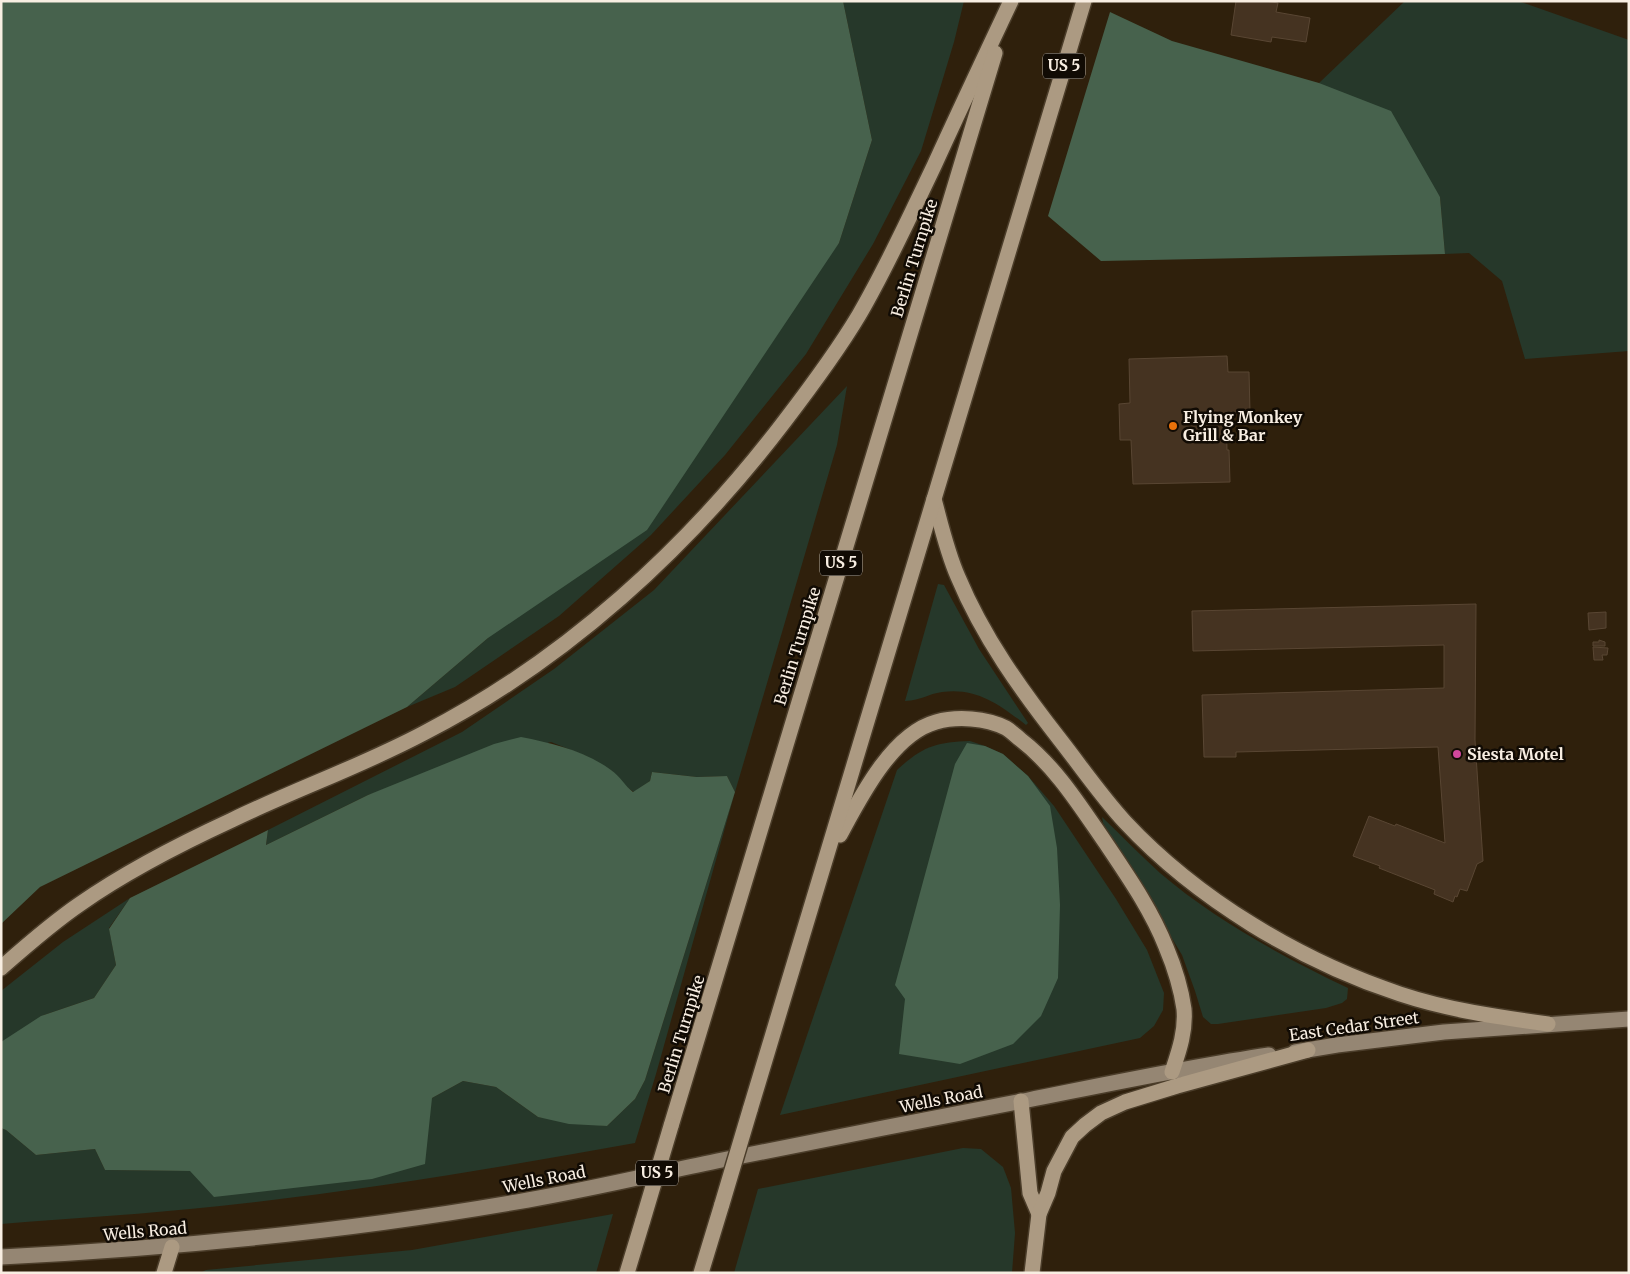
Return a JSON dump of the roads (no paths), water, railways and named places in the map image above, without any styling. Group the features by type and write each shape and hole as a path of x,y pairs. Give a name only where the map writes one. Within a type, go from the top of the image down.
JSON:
{"highway":[{"path":"1,968 81,903 151,862 236,818 425,733 496,692 564,643 634,586 653,568 699,523 766,445 800,401 858,315 906,226 1011,1"},
{"name":"Berlin Turnpike","path":"627,1273 1011,1"},
{"name":"US 5","path":"701,1273 1084,1"},
{"path":"934,499 957,576 994,646 1020,686 1075,760 1124,821 1157,854 1230,910 1273,936 1357,978 1401,995 1448,1008 1493,1017 1548,1024"},
{"path":"824,862 858,801 894,749 914,733 935,722 961,718 983,720 1006,728 1031,748 1057,775 1080,806 1128,877 1166,946 1184,1010 1183,1041 1172,1072"},
{"path":"1057,775 1075,760"},
{"path":"1032,1273 1038,1214 1048,1193 1054,1171 1072,1137 1101,1113 1126,1102 1178,1086 1308,1050"},
{"path":"1021,1101 1030,1193 1038,1214"},
{"path":"164,1273 172,1247"}],"main road":[{"name":"East Cedar Street","path":"1087,1088 1308,1050 1444,1032 1629,1019"},
{"name":"Wells Road","path":"1,1257 172,1247 360,1226 528,1200 1087,1088"}],"place":[{"name":"Flying Monkey Grill & Bar","path":"1173,426"},
{"name":"Siesta Motel","path":"1457,754"}]}
